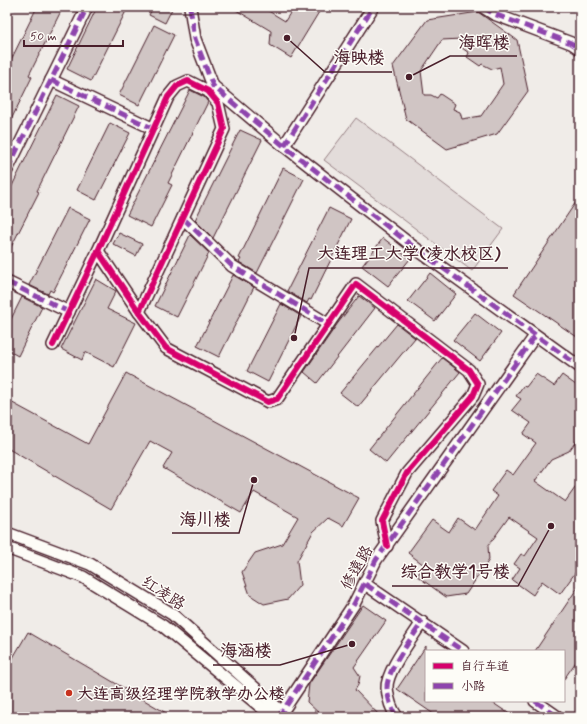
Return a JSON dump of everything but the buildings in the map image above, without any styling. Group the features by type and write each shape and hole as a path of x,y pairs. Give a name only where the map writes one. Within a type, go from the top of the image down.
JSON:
{"street":[{"path":"7,170 87,7"},
{"path":"190,7 194,39 213,86 284,146 415,248 580,367"},
{"path":"284,146 374,7"},
{"path":"483,7 494,14 571,43 580,49"},
{"path":"51,80 154,129"},
{"path":"53,345 98,251 168,97 177,86 188,81 208,90 218,103 224,129 139,312"},
{"path":"183,218 232,266 328,324"},
{"path":"98,251 139,312 166,348 268,402 277,400 356,284 470,370 478,384 473,396 407,473 382,521 387,546"},
{"path":"7,282 69,312"},
{"name":"修遠路","path":"278,716 354,604 376,560 535,336"},
{"name":"红凌路","path":"7,532 90,564 172,614 278,716"},
{"name":"红凌路","path":"7,548 83,577 163,626 278,716"},
{"path":"365,584 462,650"},
{"path":"397,717 392,710 387,686 394,665 422,622"},
{"path":"536,702 558,717"}],"shaded area":[{"path":"16,7 580,7 580,717 7,717 7,26"},
{"path":"356,118 503,229 472,271 324,160"}],"marked path":[{"path":"7,170 87,7"},
{"path":"190,7 195,39 213,86 284,146 415,248 580,367"},
{"path":"284,146 373,7"},
{"path":"483,7 494,14 571,43 580,49"},
{"path":"51,80 154,129"},
{"path":"183,218 232,266 328,324"},
{"path":"7,282 69,312"},
{"path":"277,717 282,712 354,604 376,560 535,336"},
{"path":"365,584 462,650"},
{"path":"397,717 389,699 387,688 388,681 395,664 422,622"},
{"path":"536,702 558,717"}],"cycle path":[{"path":"53,345 98,251 168,97 177,86 188,81 208,91 218,103 224,129 139,312"},
{"path":"98,251 139,312 166,348 268,402 277,399 356,284 469,370 478,384 473,396 407,473 382,521 387,546"}],"place":[{"name":"海映楼","path":"287,38"},
{"name":"海晖楼","path":"409,77"},
{"name":"大连理工大学(凌水校区)","path":"294,338"},
{"name":"海川楼","path":"254,480"},
{"name":"综合教学1号楼","path":"551,526"},
{"name":"海涵楼","path":"352,644"},
{"name":"大连高级经理学院教学办公楼","path":"69,693"}]}
